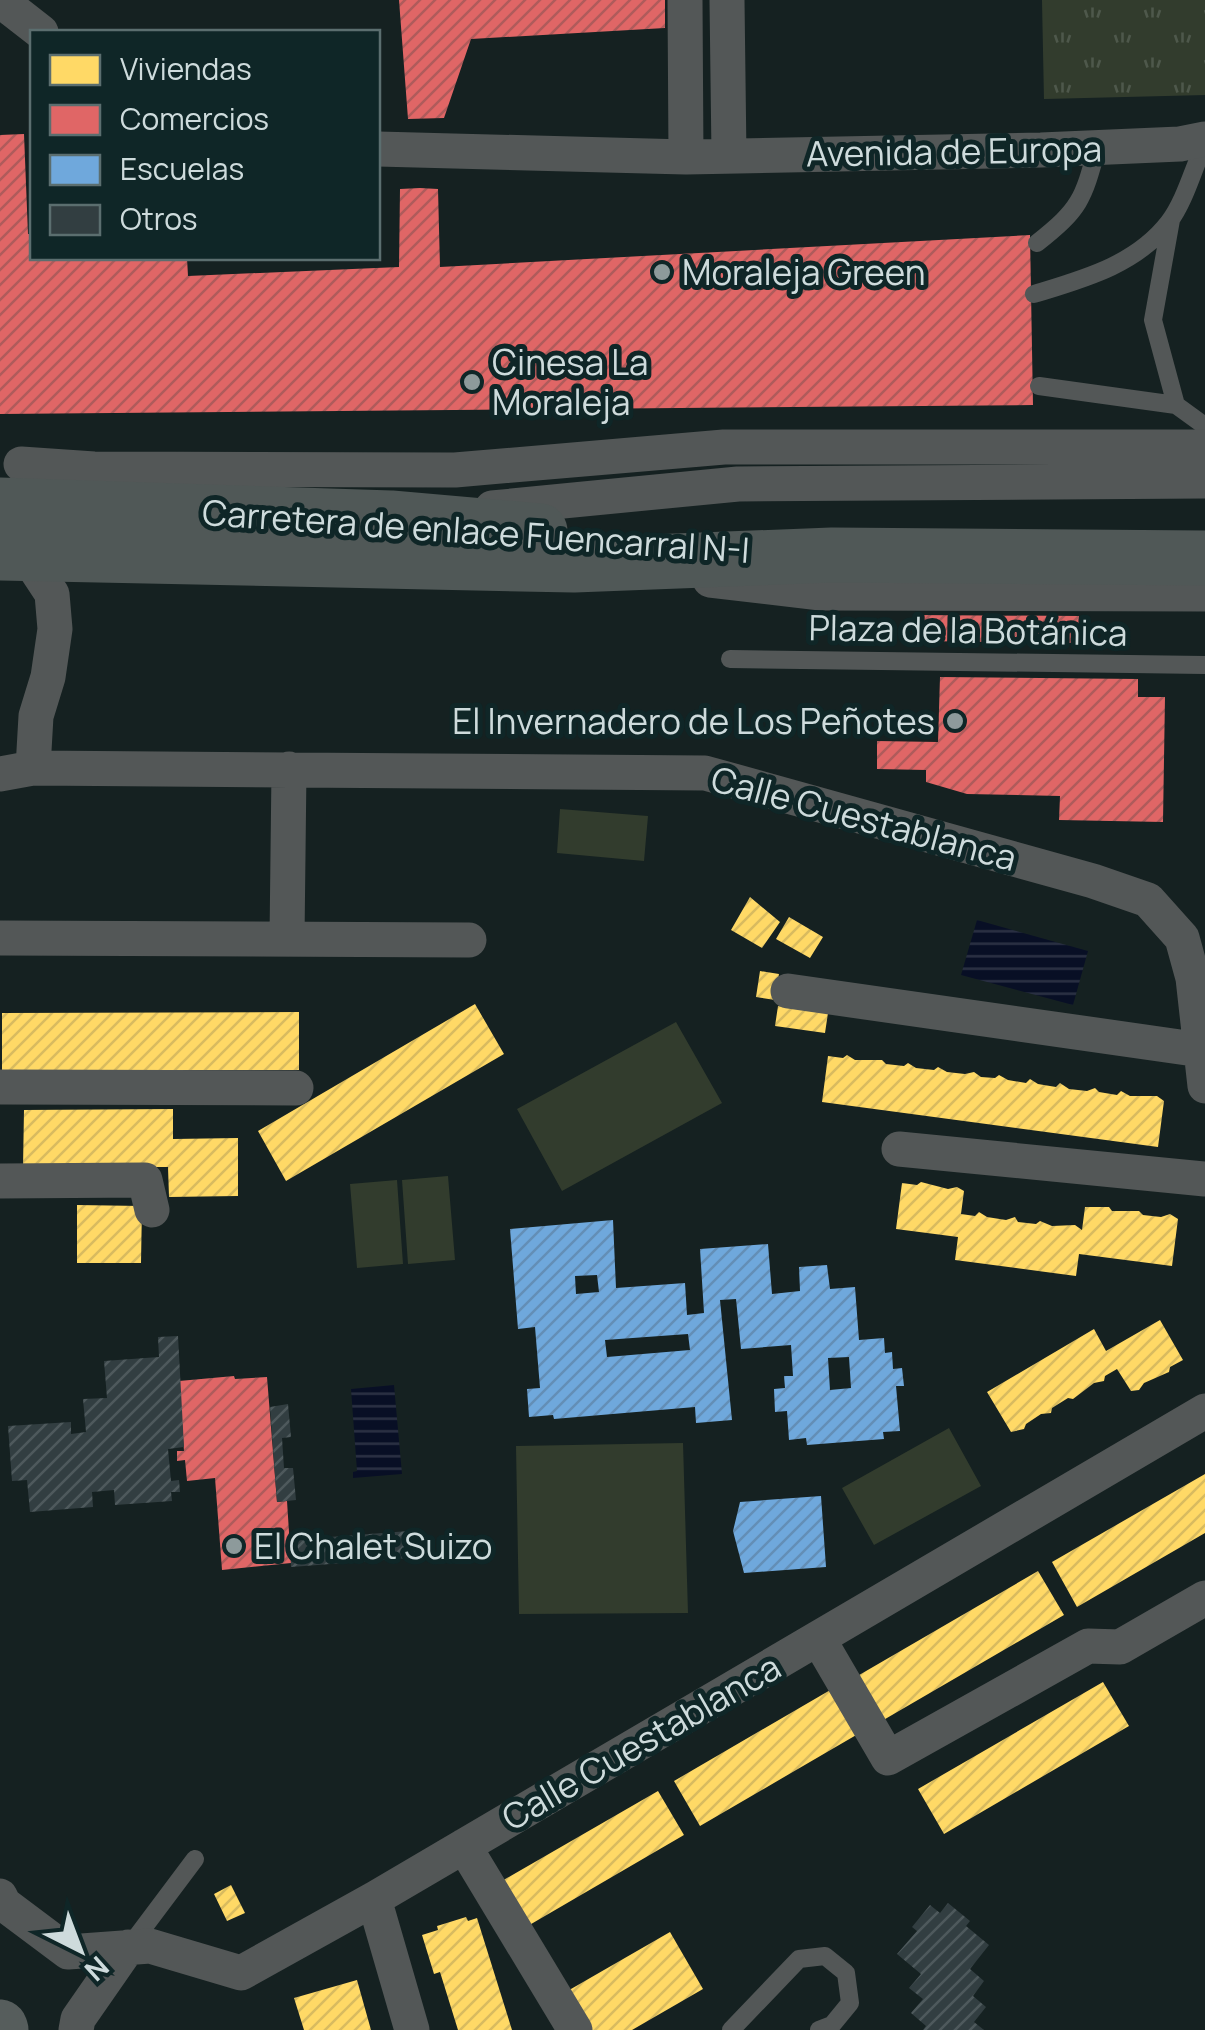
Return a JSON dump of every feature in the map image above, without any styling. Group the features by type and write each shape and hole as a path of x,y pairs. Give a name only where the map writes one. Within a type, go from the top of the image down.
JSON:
{"main road":[{"name":"Carretera de enlace Fuencarral N-I","path":"9,507 391,518 832,555"},
{"name":"Carretera de enlace Fuencarral N-I","path":"9,507 574,566 832,555 1205,558"}],"street":[{"path":"0,0 38,30"},
{"path":"685,0 686,157"},
{"path":"727,0 728,156"},
{"name":"Avenida de Europa","path":"380,149 686,157 1198,146"},
{"path":"16,771 48,677 55,629 52,594 9,507 94,469 455,470 724,447 1205,447"},
{"path":"391,518 738,484 1205,482"},
{"path":"574,566 821,592 1205,594"},
{"path":"287,939 289,769"},
{"name":"Calle Cuestablanca","path":"16,771 705,772 1093,880 1148,900 1182,938 1193,978 1205,1086"},
{"path":"0,938 469,940"},
{"path":"788,992 1201,1050"},
{"path":"0,1087 296,1088"},
{"path":"899,1150 1205,1179"},
{"path":"0,1181 145,1180 152,1210"},
{"name":"Calle Cuestablanca","path":"0,1896 4,1904 68,1952 150,1946 240,1974 1205,1411"},
{"name":"Calle Cuestablanca","path":"818,1638 888,1758 1088,1646 1120,1647 1205,1598"},
{"name":"Calle Cuestablanca","path":"464,1846 574,2030"},
{"path":"374,1899 412,2030"},
{"path":"76,2030 78,2018 128,1947"}],"lane":[{"path":"1176,405 1153,320 1171,220 1198,146"},
{"path":"1038,243 1072,215 1087,184 1097,148"},
{"path":"1034,294 1102,273 1144,248 1171,220"},
{"path":"1039,386 1176,405 1205,426"},
{"name":"Plaza de la Botánica","path":"730,659 1205,665"},
{"path":"128,1947 195,1859"},
{"path":"732,2030 800,1958 825,1956 846,1974 850,2003 832,2025 819,2030"}],"green space":[{"path":"1042,0 1205,0 1205,95 1044,99"},
{"path":"560,809 648,816 644,861 557,853"},
{"path":"676,1022 722,1103 562,1191 517,1109"},
{"path":"448,1176 455,1260 408,1264 402,1180"},
{"path":"397,1180 403,1264 357,1268 350,1184"},
{"path":"949,1428 981,1486 874,1545 842,1488"},
{"path":"683,1443 688,1613 519,1614 516,1446"}],"water":[{"path":"977,920 1088,951 1073,1005 961,975"},
{"path":"394,1385 402,1474 353,1478 357,1471 351,1389"}],"building: Viviendas":[{"path":"750,897 780,922 762,948 731,930"},
{"path":"789,917 823,937 810,958 776,939"},
{"path":"760,971 779,974 775,1000 756,997"},
{"path":"475,1004 504,1054 286,1181 258,1131"},
{"path":"778,1006 828,1013 825,1033 775,1026"},
{"path":"299,1012 299,1070 2,1070 2,1013"},
{"path":"847,1055 855,1060 974,1072 981,1077 999,1075 1026,1083 1030,1079 1056,1087 1060,1083 1069,1089 1095,1088 1117,1095 1121,1091 1130,1096 1157,1096 1164,1101 1158,1147 822,1102 828,1056"},
{"path":"173,1109 173,1139 238,1138 238,1196 169,1197 168,1167 23,1167 24,1110"},
{"path":"921,1182 964,1191 961,1214 975,1216 979,1212 1006,1220 1015,1217 1018,1222 1075,1225 1082,1230 1085,1207 1109,1207 1112,1211 1139,1211 1161,1217 1170,1214 1178,1219 1172,1266 1079,1254 1076,1276 955,1260 958,1237 896,1229 902,1183"},
{"path":"77,1205 142,1206 141,1263 77,1263"},
{"path":"1160,1320 1183,1360 1139,1390 1131,1391 1117,1369 1104,1381 1052,1408 1051,1413 1041,1414 1024,1429 1011,1432 987,1392 1094,1329 1106,1351"},
{"path":"1205,1474 1205,1533 1077,1607 1052,1562"},
{"path":"1038,1571 1064,1615 880,1722 854,1678"},
{"path":"1103,1682 1129,1726 944,1834 918,1789"},
{"path":"832,1689 858,1734 700,1826 674,1781"},
{"path":"658,1791 684,1835 526,1927 500,1882"},
{"path":"231,1885 245,1913 227,1921 214,1894"},
{"path":"466,1917 468,1921 477,1918 512,2030 458,2030 440,1972 434,1974 422,1935"},
{"path":"670,1932 703,1989 632,2030 586,2030 564,1993"},
{"path":"357,1980 371,2030 304,2030 294,1998"}],"building: Comercios":[{"path":"399,0 665,0 665,28 471,39 444,118 408,119"},
{"name":"Moraleja Green","path":"24,134 30,260 187,260 188,276 399,267 400,189 420,188 438,189 440,267 1030,235 1033,405 0,414 0,135"},
{"path":"916,615 1079,616 1079,643 916,641"},
{"path":"940,677 1138,679 1138,697 1165,697 1163,822 1059,820 1060,796 967,794 926,782 926,770 877,769 877,741 938,742"},
{"path":"267,1377 277,1502 287,1501 291,1563 222,1570 215,1478 187,1481 185,1460 177,1461 177,1451 184,1451 179,1381"}],"building: Escuelas":[{"path":"613,1220 616,1288 685,1283 687,1315 704,1313 700,1249 768,1244 772,1294 800,1291 799,1267 827,1265 830,1289 855,1287 859,1340 884,1338 885,1353 892,1352 893,1369 902,1368 904,1386 896,1386 900,1431 883,1432 884,1439 807,1445 806,1438 789,1440 787,1411 775,1412 774,1389 785,1388 784,1376 793,1376 791,1345 741,1349 736,1299 720,1300 732,1420 696,1423 695,1407 554,1419 553,1415 529,1417 527,1389 540,1388 535,1327 518,1329 510,1229","holes":["597,1275 599,1292 576,1294 575,1276","688,1334 690,1350 607,1357 605,1340","849,1357 851,1388 830,1390 828,1358"]},
{"path":"821,1496 826,1567 744,1573 733,1531 740,1502"}],"building: Otros":[{"path":"178,1336 184,1447 168,1449 171,1481 179,1480 180,1492 171,1492 172,1501 115,1505 114,1490 92,1492 93,1507 30,1512 27,1480 12,1481 8,1426 71,1422 71,1434 86,1432 83,1399 107,1398 104,1361 159,1357 158,1337"},
{"path":"288,1404 291,1437 282,1438 284,1468 293,1468 296,1500 277,1502 270,1407"},
{"path":"422,1530 424,1557 291,1567 290,1540"},
{"path":"948,1903 970,1921 966,1926 989,1945 970,1969 984,1981 973,1996 986,2007 974,2022 984,2030 923,2030 926,2026 911,2013 923,1999 909,1988 921,1974 897,1954 917,1931 912,1927 930,1905 940,1913"}],"place":[{"name":"Moraleja Green","path":"662,272"},
{"name":"Cinesa La Moraleja","path":"472,382"},
{"name":"El Invernadero de Los Peñotes","path":"955,721"},
{"name":"El Chalet Suizo","path":"234,1546"}]}
